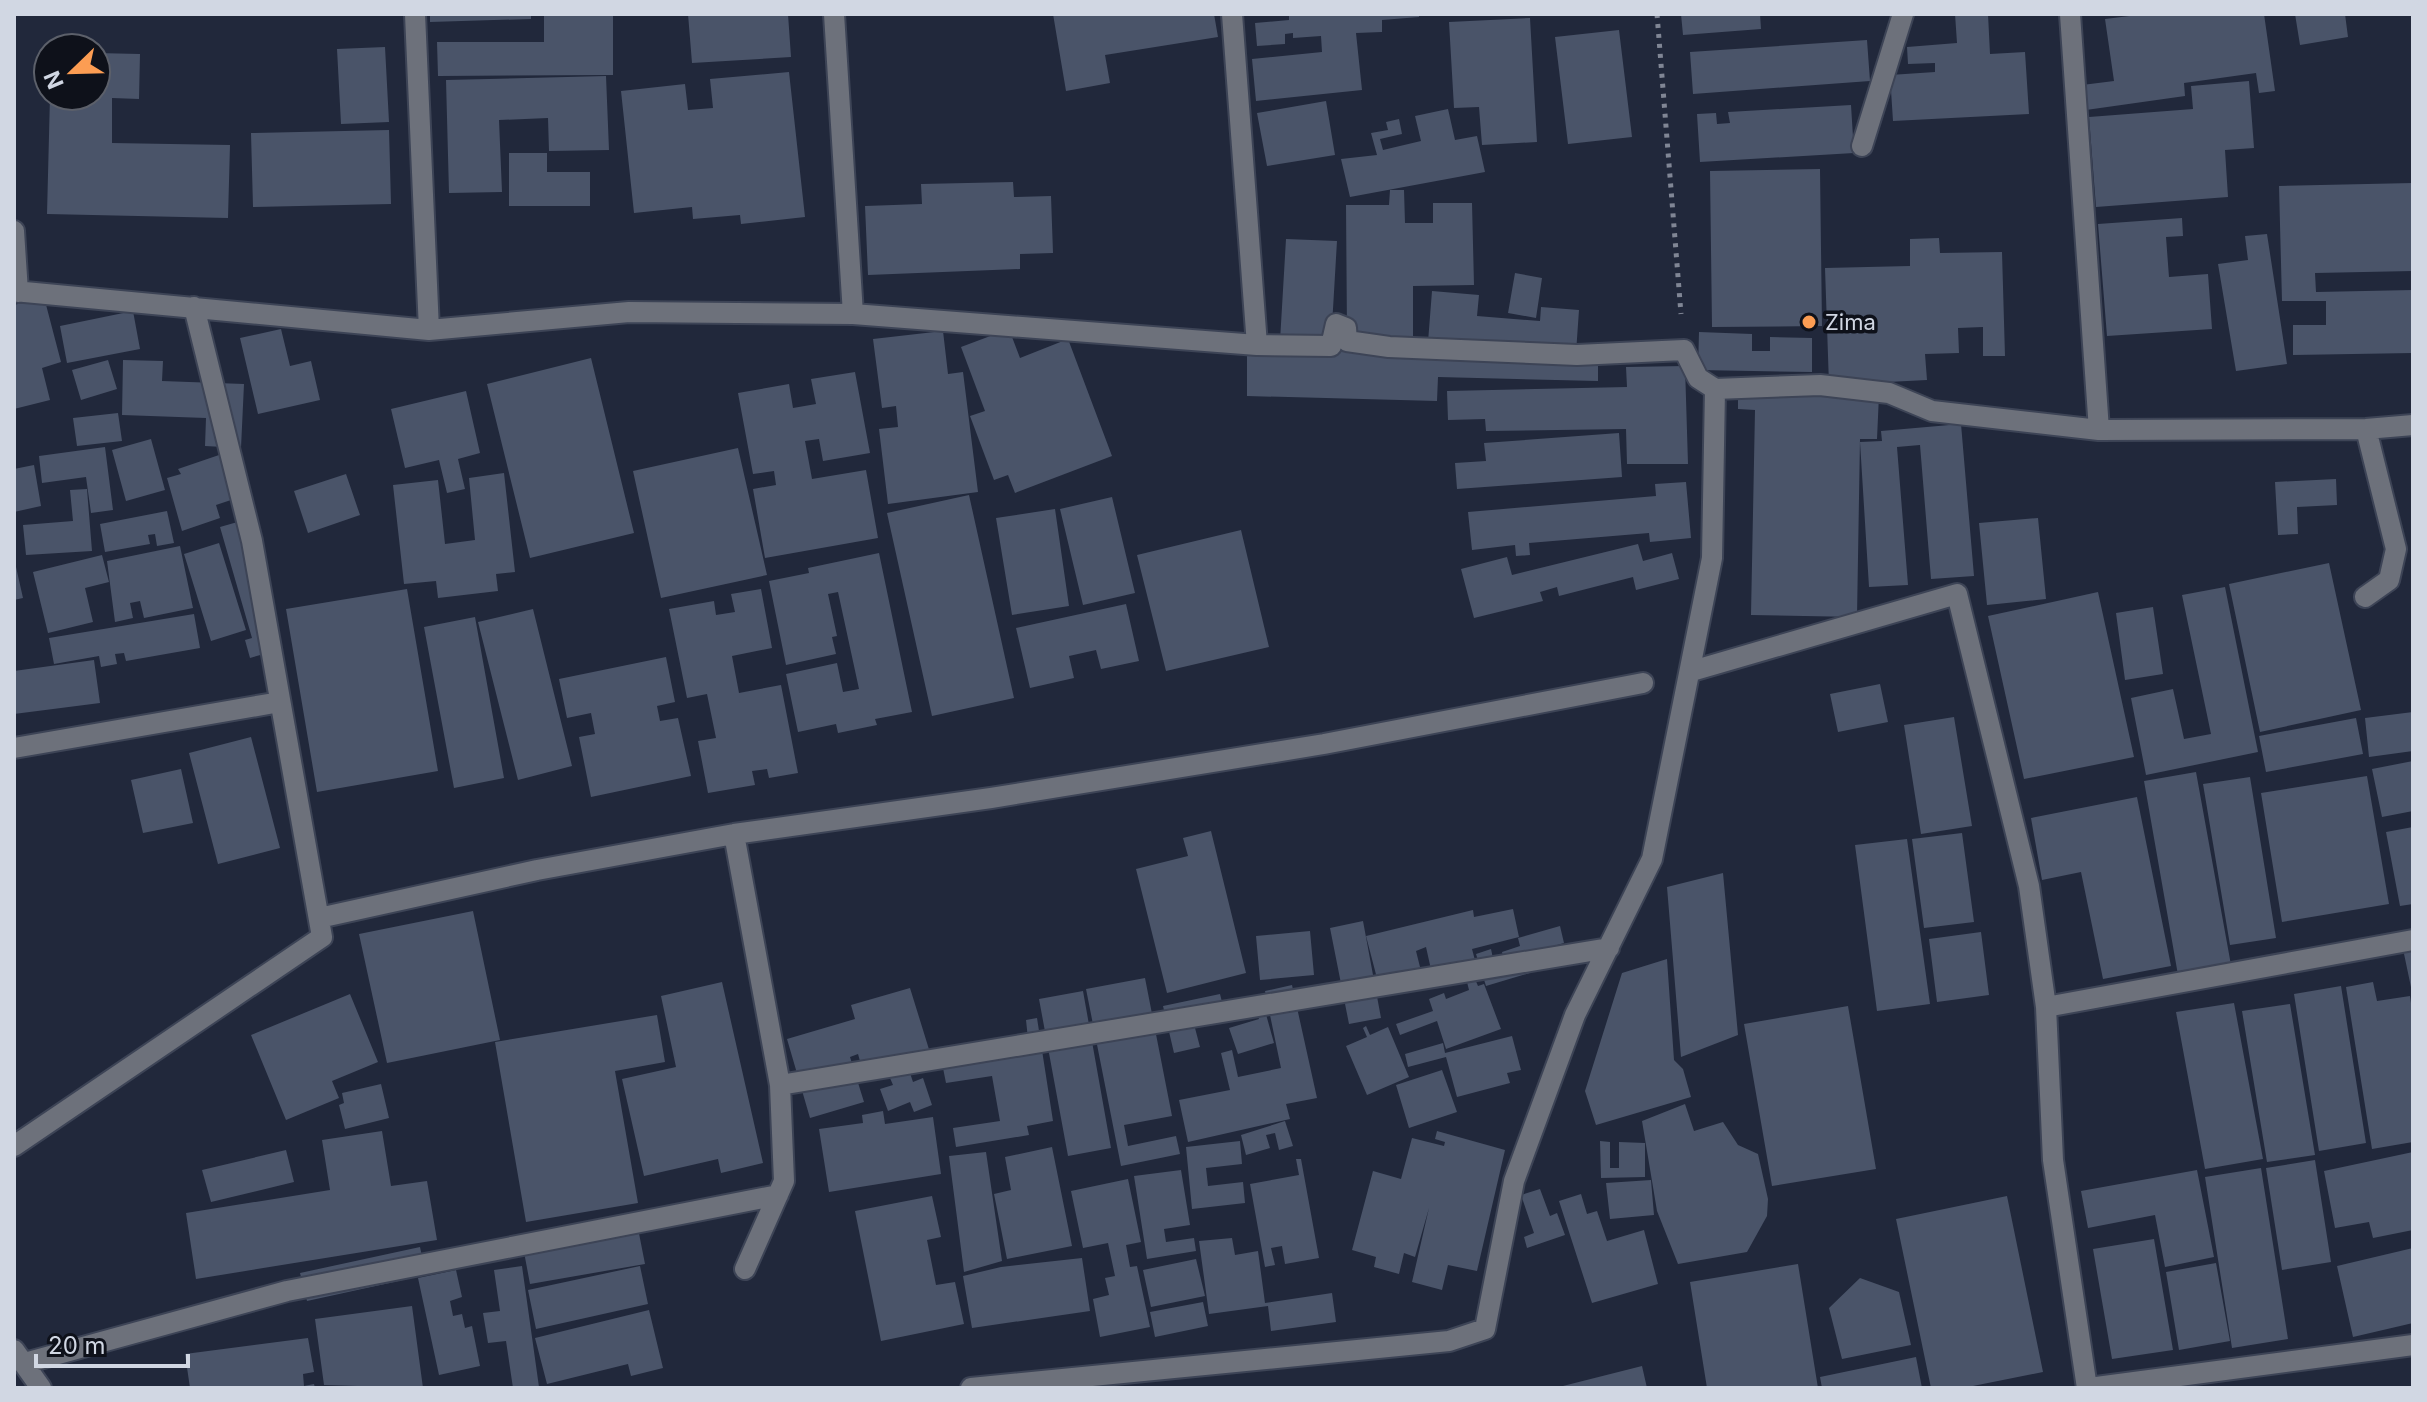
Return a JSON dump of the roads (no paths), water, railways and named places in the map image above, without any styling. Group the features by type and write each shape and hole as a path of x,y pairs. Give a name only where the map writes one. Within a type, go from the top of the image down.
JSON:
{"street":[{"path":"415,14 429,330"},
{"path":"834,14 853,314"},
{"path":"1232,14 1257,345"},
{"path":"1862,146 1903,14"},
{"path":"2070,14 2099,430"},
{"path":"14,231 16,292 429,330 629,312 853,314 1257,345 1331,346 1336,324 1346,328 1347,341 1389,347 1577,355 1684,350 1698,378 1715,389 1820,385 1889,393 1932,411 2099,430 2366,429 2413,425"},
{"path":"14,1146 322,937 249,526 194,307"},
{"path":"971,1388 1449,1341 1485,1329 1514,1181 1575,1015 1652,859 1692,671 1712,558 1715,389"},
{"path":"2365,597 2389,580 2396,549 2366,429"},
{"path":"1692,671 1957,594 2029,886 2046,1007 2053,1160 2088,1388 2413,1345"},
{"path":"319,918 537,870 734,834 991,798 1324,744 1643,683"},
{"path":"14,748 280,702"},
{"path":"734,834 780,1085 784,1181 745,1269"},
{"path":"2046,1007 2413,940"},
{"path":"780,1085 1609,948"},
{"path":"41,1388 20,1356 287,1291 778,1195"}],"place":[{"name":"Zima","path":"1809,322"}]}
